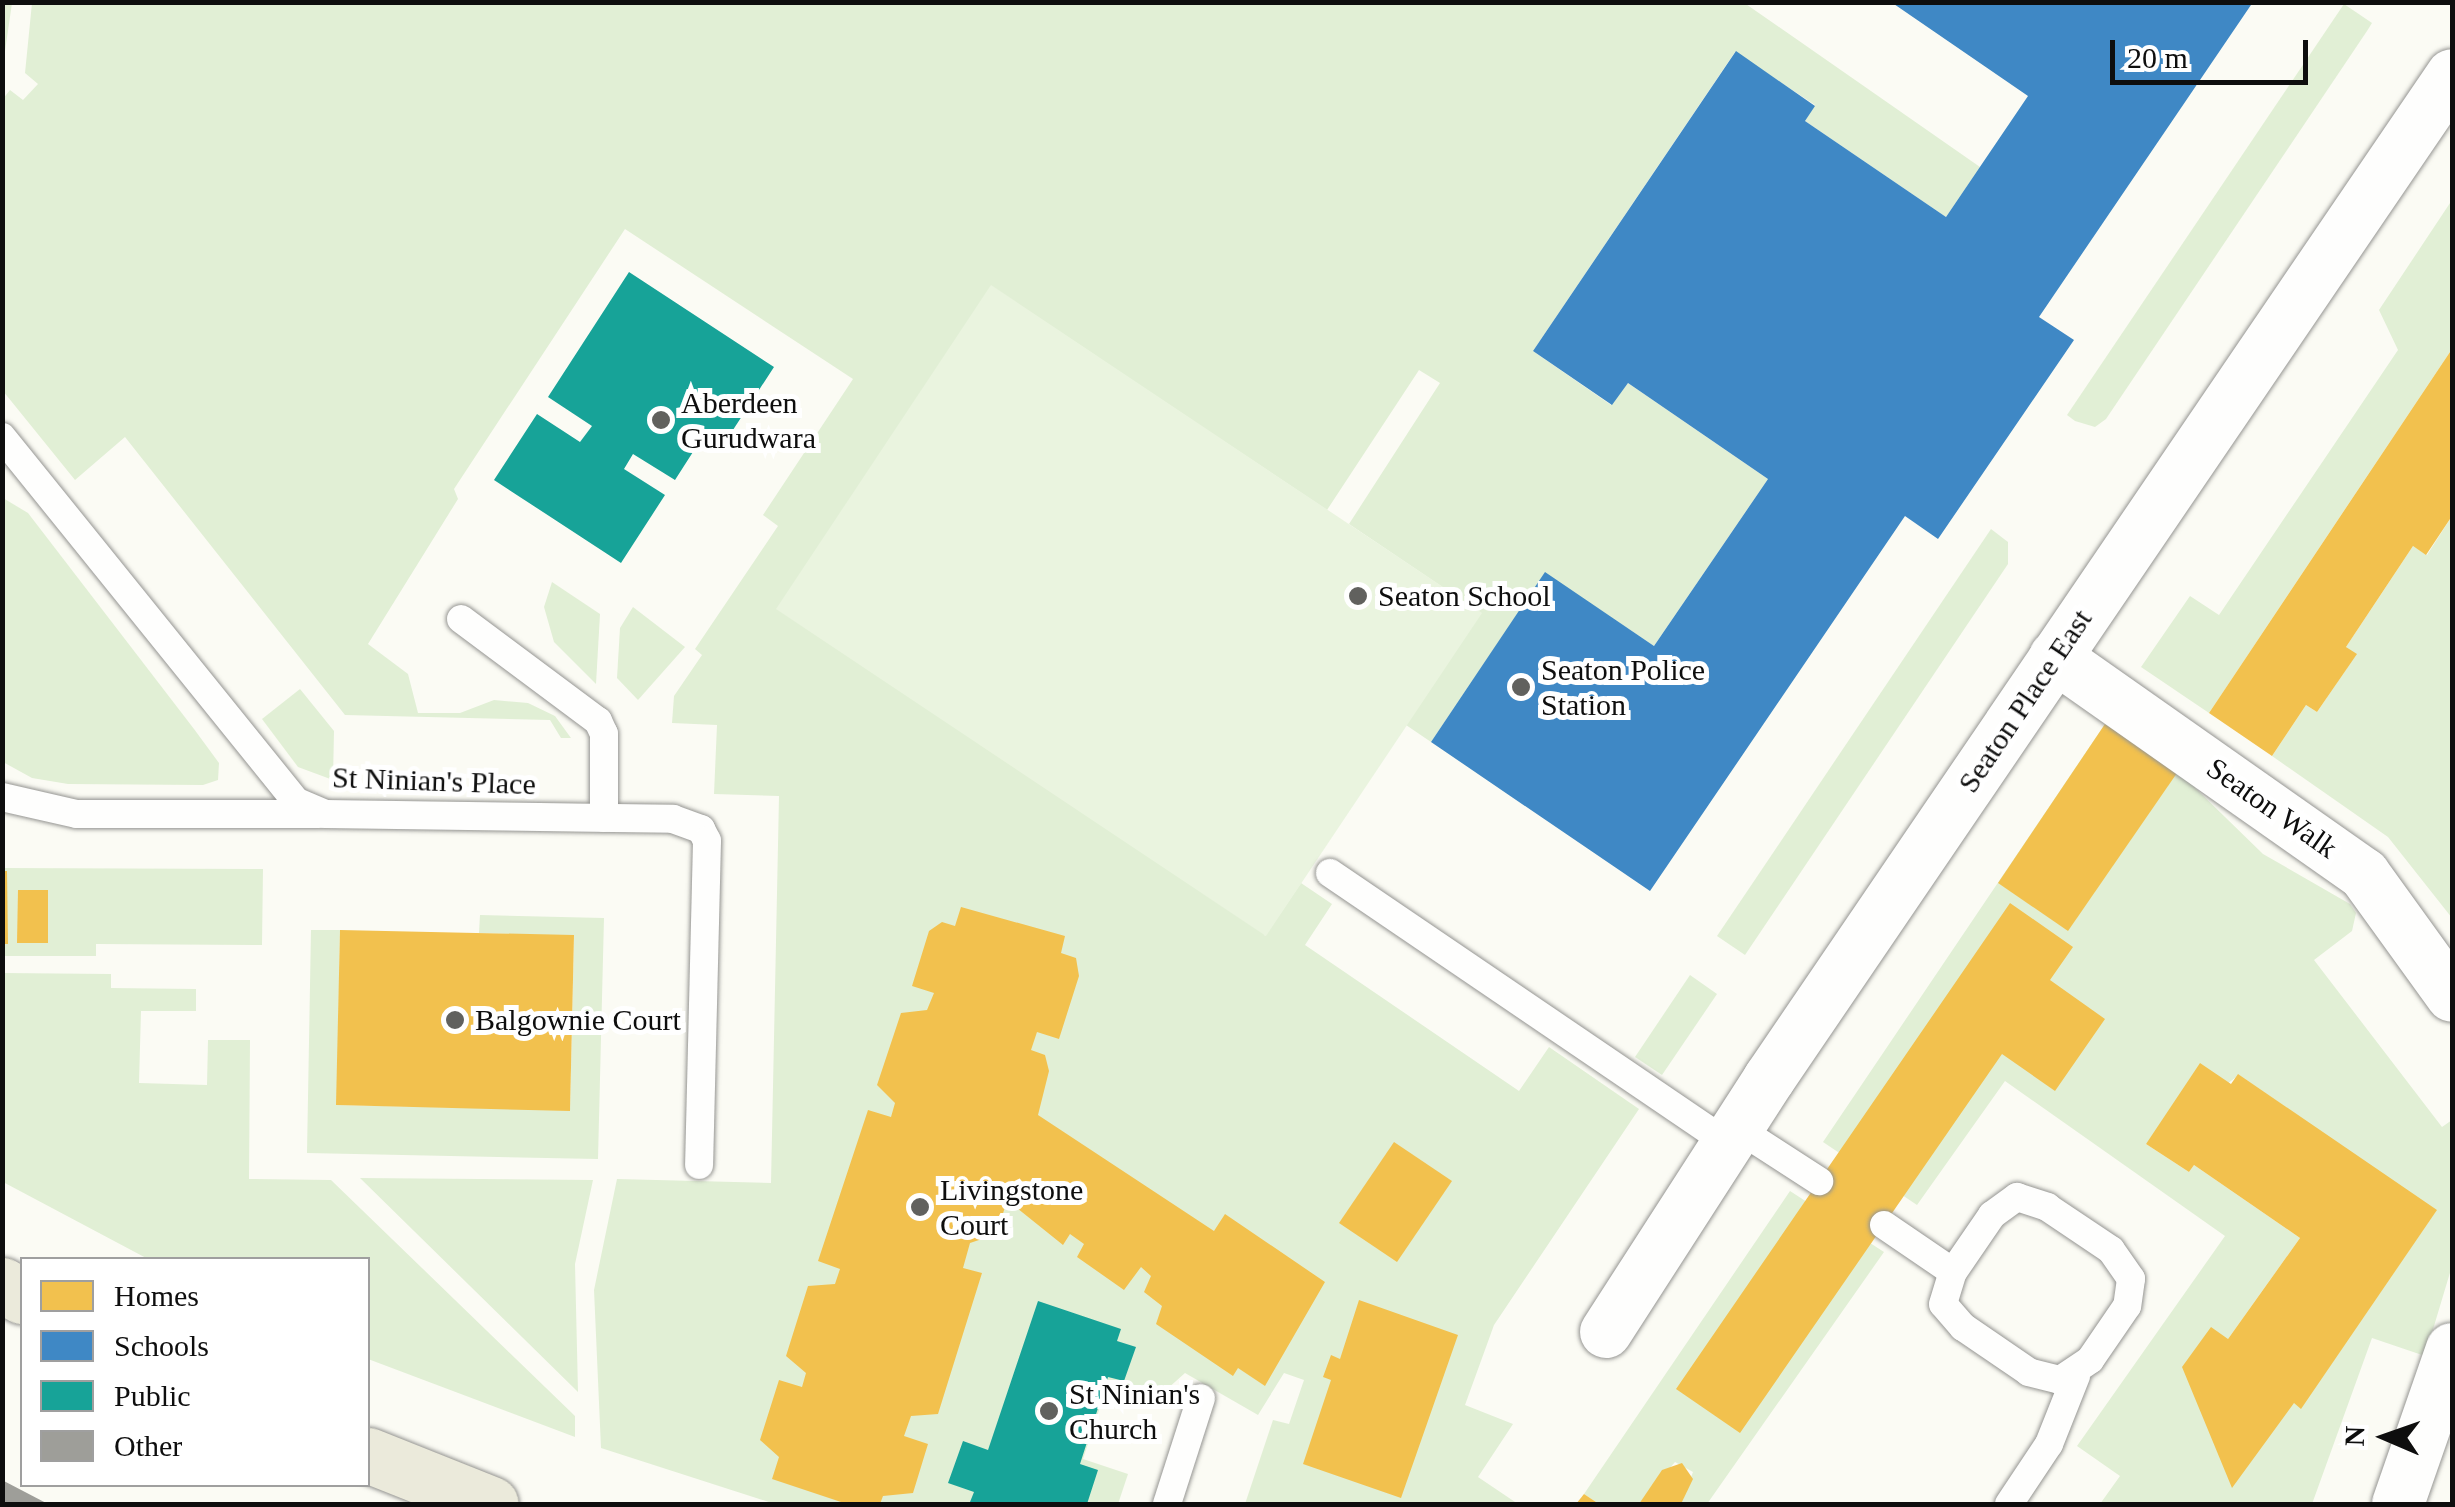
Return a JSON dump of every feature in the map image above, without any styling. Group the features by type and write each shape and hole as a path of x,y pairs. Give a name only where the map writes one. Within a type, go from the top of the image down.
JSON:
{"main road":[{"path":"370,1457 488,1504"}],"street":[{"name":"Seaton Place East","path":"1606,1332 1732,1136 2452,75"},
{"name":"Seaton Walk","path":"2055,658 2364,874 2452,996"},
{"path":"2398,1504 2452,1349"}],"lane":[{"name":"St Ninian's Place","path":"2,436 284,791 326,814 683,820 696,825 707,842 699,1165"},
{"path":"462,619 598,720 604,734 604,818"},
{"path":"2,797 16,807 77,814 326,814"},
{"path":"1330,874 1732,1136 1819,1181"},
{"path":"2008,1504 2050,1444 2076,1376 2132,1292 2132,1279 2112,1250 2046,1207 2017,1197 1992,1215 1952,1272 1943,1304 1963,1327 2043,1379 2076,1376"},
{"path":"1884,1225 1952,1272"},
{"path":"1168,1504 1201,1398"}],"green space":[{"path":"1743,2 1980,167 1946,217 1805,121 1815,105 1735,52 1533,351 1611,405 1628,383 1768,479 1654,646 1545,573 1431,742 1406,725 1481,613 1349,524 1440,383 1419,370 1327,510 991,286 1265,936 1301,883 1332,904 1305,945 1519,1091 1549,1047 1639,1109 1494,1325 1465,1405 1513,1424 1478,1477 1518,1504 1245,1504 1273,1420 1289,1424 1304,1380 1284,1373 1258,1415 1185,1373 1157,1398 1108,1383 1083,1459 1128,1474 1118,1504 775,1504 601,1448 594,1290 617,1179 771,1183 779,796 714,794 717,725 672,723 674,696 702,655 695,649 778,526 763,515 853,379 625,229 454,489 458,499 368,644 408,674 418,713 460,713 494,700 528,703 555,716 571,738 561,738 550,720 345,715 125,437 75,480 3,391 2,100 10,90 23,100 38,84 25,73 32,3"},
{"path":"2,3 12,3 3,65"},
{"path":"2344,4 2372,23 2367,31 2106,419 2095,427 2075,421 2067,415"},
{"path":"2452,200 2452,349 2209,713 2141,667 2190,596 2219,615 2398,350 2379,310"},
{"path":"991,285 1482,613 1266,936 776,609"},
{"path":"3,498 28,513 194,729 219,763 218,780 203,785 68,784 32,778 3,762"},
{"path":"2452,516 2452,918 2388,837 2272,756 2306,705 2317,712 2356,655 2346,647 2413,546 2427,555"},
{"path":"1991,529 2008,542 2008,564 1745,955 1717,936"},
{"path":"552,582 600,614 596,684 554,642 544,607"},
{"path":"633,607 685,647 638,700 617,678 620,628"},
{"path":"300,689 334,731 333,780 298,767 262,719"},
{"path":"2105,724 2187,780 2263,854 2350,904 2356,913 2352,931 2314,960 2442,1127 2452,1120 2452,1266 2425,1356 2372,1338 2312,1504 2100,1504 2120,1476 2077,1446 2225,1236 2005,1081 1917,1205 1823,1142","holes":["2239,1075 2436,1211 2301,1408 2228,1339 2300,1238 2194,1165 2189,1172 2146,1144"]},
{"path":"3,868 263,869 262,945 96,944 96,956 3,956"},
{"path":"480,915 604,918 598,1159 307,1153 311,930 340,930 337,1105 570,1110 574,936 479,933"},
{"path":"3,973 111,974 111,988 196,989 196,1011 141,1011 139,1083 207,1085 208,1040 250,1040 249,1179 331,1180 575,1416 575,1437 370,1360 370,1257 144,1257 3,1182"},
{"path":"1690,975 1717,994 1662,1075 1635,1057"},
{"path":"360,1178 593,1180 575,1264 578,1392"},
{"path":"1790,1191 1884,1252 1707,1504 1681,1504 1693,1472 1675,1462 1639,1504 1599,1504 1584,1494"}],"building: Homes":[{"path":"2452,349 2452,516 2426,555 2413,546 2346,647 2357,654 2317,712 2306,705 2272,756 2209,713"},
{"path":"2105,724 2177,773 2068,931 1998,883"},
{"path":"2,871 7,871 8,944 2,944"},
{"path":"18,890 48,890 48,943 17,943"},
{"path":"2010,903 2073,947 2050,980 2105,1019 2055,1091 2002,1054 1740,1433 1676,1389"},
{"name":"Livingstone Court","path":"961,907 1065,936 1061,953 1076,958 1079,976 1059,1039 1037,1032 1031,1050 1045,1055 1049,1071 1038,1115 1214,1231 1225,1214 1325,1282 1265,1386 1238,1368 1233,1376 1156,1324 1162,1306 1144,1292 1151,1276 1141,1267 1124,1290 1077,1257 1084,1244 1070,1234 1063,1245 1007,1200 997,1234 970,1243 963,1268 982,1273 938,1414 911,1416 904,1436 928,1444 913,1493 883,1496 880,1504 847,1504 772,1479 779,1457 760,1440 779,1380 802,1387 806,1373 786,1356 808,1286 835,1284 840,1269 818,1261 868,1110 891,1117 895,1103 877,1085 901,1013 927,1010 934,993 912,986 929,931 942,922 955,926"},
{"name":"Balgownie Court","path":"340,930 574,935 570,1111 336,1105"},
{"path":"2200,1063 2231,1084 2238,1074 2437,1210 2301,1409 2294,1403 2232,1488 2182,1367 2211,1327 2228,1339 2300,1238 2194,1165 2189,1172 2146,1144"},
{"path":"1394,1142 1452,1181 1397,1262 1339,1223"},
{"path":"1359,1300 1458,1335 1401,1498 1303,1464 1331,1380 1323,1377 1331,1355 1340,1359"},
{"path":"1682,1463 1693,1479 1681,1504 1639,1504 1662,1470"},
{"path":"1584,1494 1599,1504 1576,1504"}],"building: Schools":[{"path":"1891,2 2253,2 2039,317 2074,340 1938,539 1905,516 1650,891 1431,742 1545,572 1654,646 1768,479 1628,383 1612,405 1533,351 1736,51 1815,106 1805,121 1946,217 2028,96"}],"building: Public":[{"name":"Aberdeen Gurudwara","path":"629,272 774,367 718,453 700,441 675,480 633,454 624,469 665,495 621,563 494,480 537,414 580,442 592,426 548,397"},
{"name":"St Ninian's Church","path":"1038,1301 1121,1329 1117,1341 1136,1347 1124,1381 1108,1377 1080,1464 1098,1470 1087,1504 970,1502 974,1492 948,1483 963,1441 988,1450"}],"building: Other":[{"path":"2,1480 48,1504 2,1504"}],"place":[{"name":"Aberdeen Gurudwara","path":"661,420"},
{"name":"Seaton School","path":"1358,596"},
{"name":"Seaton Police Station","path":"1521,687"},
{"name":"Balgownie Court","path":"455,1020"},
{"name":"Livingstone Court","path":"920,1207"},
{"name":"St Ninian's Church","path":"1049,1411"}]}
